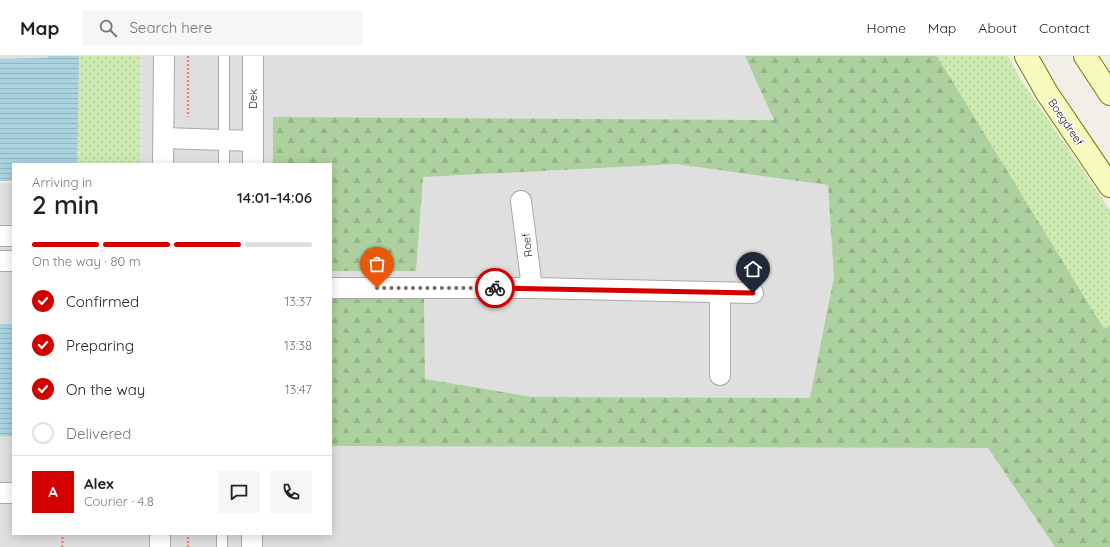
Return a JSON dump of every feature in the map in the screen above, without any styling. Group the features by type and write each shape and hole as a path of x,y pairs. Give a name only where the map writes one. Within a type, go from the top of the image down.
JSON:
{"street":[{"path":"163,163 164,56"},
{"name":"Dek","path":"253,56 253,163"},
{"name":"Boegdreef","path":"1026,56 1047,93 1110,186"},
{"path":"1085,56 1110,94"},
{"path":"164,138 253,141"},
{"name":"Roef","path":"522,201 532,288"},
{"path":"0,236 12,236"},
{"path":"0,261 12,261"},
{"path":"332,288 532,288 753,293"},
{"path":"720,293 720,375"},
{"path":"0,493 12,493"},
{"path":"160,535 160,547"},
{"path":"252,535 252,547"}],"lane":[{"path":"224,56 224,163"},
{"path":"222,535 222,547"}],"path":[{"path":"188,56 188,139"},
{"path":"62,535 62,547"},
{"path":"188,535 188,547"}],"shaded area":[{"path":"0,56 837,56 1088,424 1090,547 0,547 0,414 12,415 12,535 332,535 332,163 71,163 0,64"},
{"path":"0,183 12,183 12,343 0,342"}],"green space":[{"path":"79,56 140,56 140,163 77,163"},
{"path":"745,56 937,56 1104,329 1110,325 1110,547 1055,547 988,448 332,446 332,299 424,299 425,379 532,397 810,398 834,277 828,185 676,164 423,177 416,271 332,271 332,163 273,163 273,117 774,120"},
{"path":"937,56 1008,56 1023,83 1110,210 1110,325 1104,330"}],"water":[{"path":"48,56 79,56 77,163 12,163 12,181 0,181 0,59 47,58"},
{"path":"0,324 12,324 12,436 0,436"}],"way so far":[{"path":"377,288 495,288"}],"route":[{"path":"495,288 753,293"}]}
